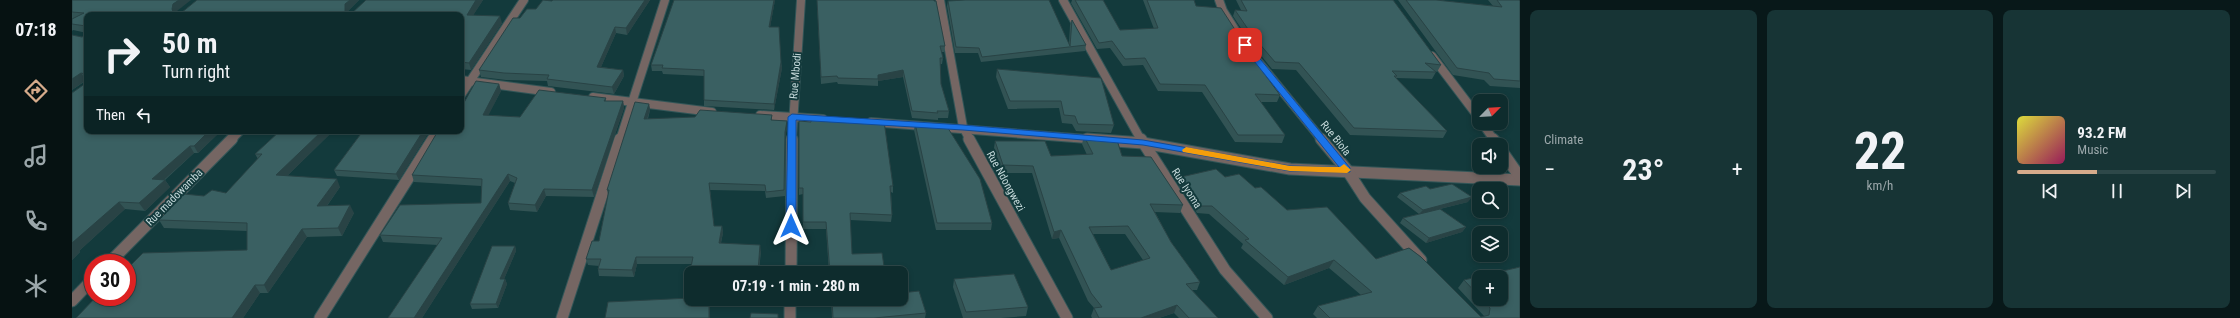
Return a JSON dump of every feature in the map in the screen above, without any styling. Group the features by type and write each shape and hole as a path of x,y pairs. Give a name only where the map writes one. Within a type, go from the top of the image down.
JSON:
{"street":[{"path":"524,0 465,81 562,93"},
{"path":"562,318 665,0"},
{"name":"Rue Mbodi","path":"791,266 792,117 801,0"},
{"name":"Rue Ndongwezi","path":"940,0 963,127 1067,318"},
{"name":"Rue Iyoma","path":"1063,0 1143,142 1225,270 1267,318"},
{"name":"Rue Biola","path":"1219,0 1223,11 1245,45 1347,170 1365,198 1429,268"},
{"path":"1426,47 1472,109"},
{"path":"585,96 722,113"},
{"path":"753,114 831,119"},
{"path":"862,121 963,127 1143,142 1290,168 1520,178"},
{"name":"Rue madowamba","path":"118,254 237,134"},
{"path":"320,318 436,134"},
{"path":"1508,160 1520,178"},
{"path":"72,301 84,289"},
{"path":"790,306 790,318"}],"building":[{"path":"72,0 179,0 173,4 173,12 72,12"},
{"path":"197,0 350,0 345,4 345,12 182,12"},
{"path":"366,0 476,0 467,15 500,16 469,63 464,62 464,12 353,12"},
{"path":"543,0 645,0 626,28 615,27 597,67 623,70 612,87 547,79 549,75 504,73 479,70 513,18 520,18 527,9 536,9"},
{"path":"674,0 774,0 769,27 779,27 781,62 774,104 704,100 704,70 662,68 663,65 651,65"},
{"path":"817,0 936,1 945,46 940,46 943,58 940,58 941,84 949,111 937,111 938,113 912,111 903,70 878,75 878,79 838,78 837,76 821,77"},
{"path":"1049,0 1070,46 1072,20 1086,45 982,57 979,48 956,47 948,1"},
{"path":"1075,0 1103,0 1120,30 1158,28 1147,0 1194,0 1196,6 1221,8 1243,42 1260,61 1255,61 1280,95 1255,94 1285,135 1238,135 1205,85 1160,84 1145,58 1125,59 1112,41 1099,43"},
{"path":"1241,0 1393,0 1441,65 1425,63 1436,72 1392,71 1397,76 1394,76 1447,131 1354,128 1299,63 1275,62 1252,35 1235,10 1247,11"},
{"path":"1406,0 1436,0 1502,7 1497,0 1519,0 1520,81 1494,79 1489,73 1457,68"},
{"path":"84,13 84,26 72,24 72,19"},
{"path":"72,35 82,37 84,36 84,74 81,73 72,79"},
{"path":"997,69 1101,78 1114,125 1078,124 1075,116 1064,115 1061,101 1010,101"},
{"path":"476,81 499,84 483,115 520,117 539,90 606,98 604,101 623,101 592,190 544,189 535,205 508,203 517,178 508,174 414,318 388,318 442,238 380,235 400,205 481,203 482,179 412,175 436,134 464,134 464,103"},
{"path":"84,84 84,134 206,134 194,146 190,146 152,179 165,180 139,203 119,202 72,243 72,93"},
{"path":"635,102 649,104 644,119 695,117 700,110 772,115 771,120 787,121 785,132 784,190 766,192 765,185 709,183 714,226 722,226 719,243 760,245 758,266 691,266 693,257 636,257 632,270 598,269 601,259 586,259 592,241 599,241 609,190 607,190"},
{"path":"811,118 884,121 893,186 890,186 892,215 850,213 852,254 882,253 884,266 829,266 826,222 803,222 803,188 799,188 799,121 811,122"},
{"path":"915,123 946,125 980,179 992,223 937,223"},
{"path":"277,134 319,134 276,175 337,179 317,206 350,205 338,228 302,229 264,285 255,285 232,318 76,318 87,306 136,306 136,260 143,253 247,250 247,223 159,220 184,194 204,196 212,190 226,193 262,154 255,154"},
{"path":"361,134 421,134 396,174 334,170"},
{"path":"1084,136 1117,140 1122,156 1151,157 1183,205 1150,204 1171,242 1200,282 1186,284 1218,318 1189,318 1177,305 1141,318 1099,318 1094,308 1102,307 1091,293 1061,230 1054,232 1033,166 1003,165 995,141 1045,141 1051,156 1093,154","holes":["1128,226 1150,258 1111,270 1089,227"]},
{"path":"1216,169 1225,177 1239,174 1255,188 1261,187 1287,210 1327,207 1376,259 1409,248 1421,257 1481,317 1489,315 1490,308 1488,306 1508,306 1507,270 1520,267 1520,318 1330,318 1318,306 1372,292 1334,260 1288,277 1245,240 1249,239 1212,206 1200,206 1181,177"},
{"path":"1452,184 1472,197 1423,210 1400,193 1426,186 1430,189"},
{"path":"1440,209 1466,227 1429,238 1403,218"},
{"path":"492,246 515,246 500,279 505,279 496,304 470,304"},
{"path":"1014,274 1028,307 966,312 954,279"},
{"path":"1472,278 1472,289 1464,280"},
{"path":"919,291 926,313 874,318 833,318 832,306 908,306 908,292"},
{"path":"684,298 684,306 709,306 709,318 605,318 608,302"},
{"path":"751,313 778,314 778,318 750,318"}],"slow traffic":[{"path":"1186,150 1290,168 1347,170 1344,167"}],"route":[{"path":"791,226 792,117 963,127 1143,142 1290,168 1347,170 1245,45"}]}
